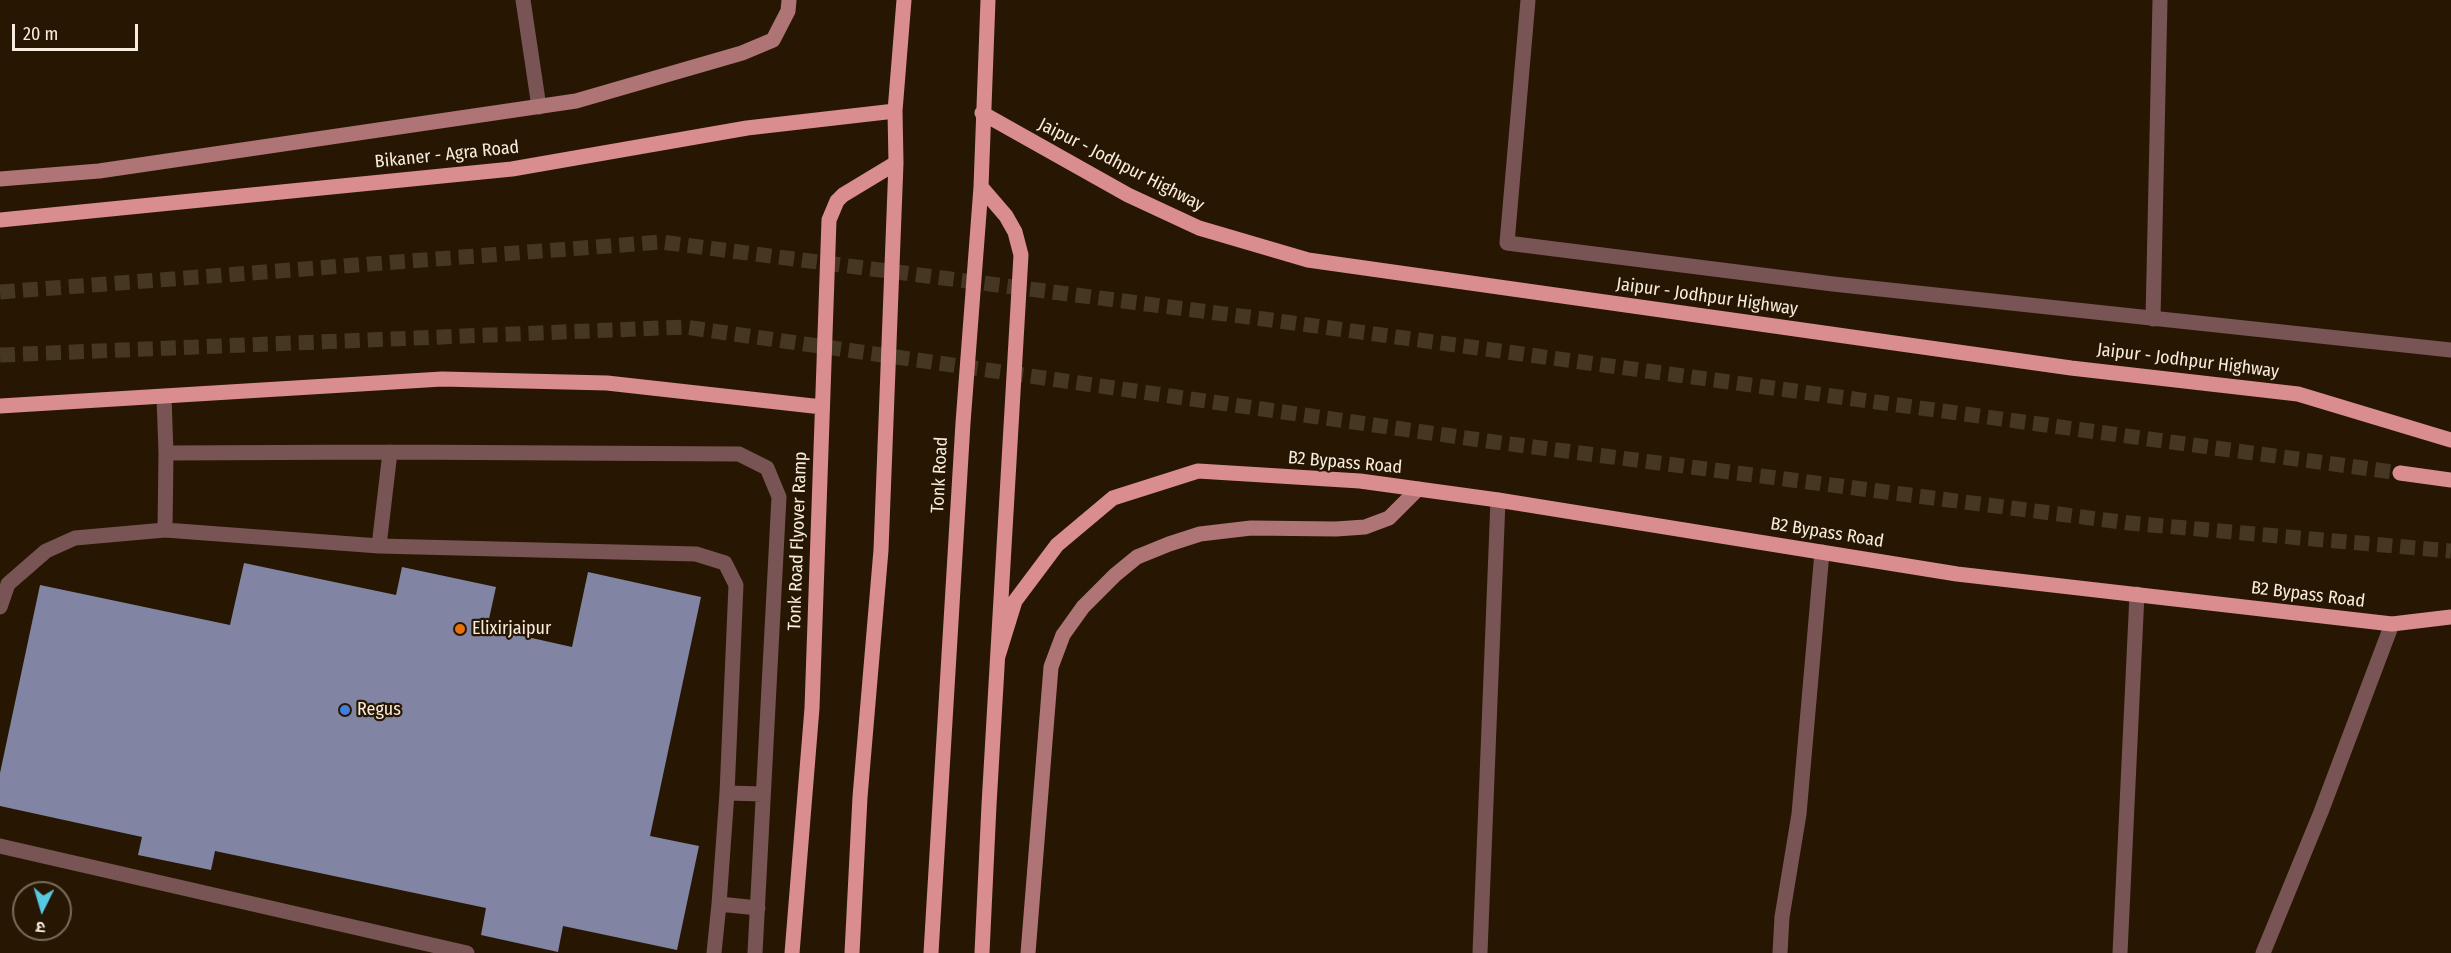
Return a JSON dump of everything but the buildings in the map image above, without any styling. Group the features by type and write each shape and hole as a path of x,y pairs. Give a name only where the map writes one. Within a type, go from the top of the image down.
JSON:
{"main road":[{"path":"852,953 860,797 881,550 896,111 904,0"},
{"name":"Tonk Road","path":"931,953 963,423 981,187 988,0"},
{"name":"Bikaner - Agra Road","path":"0,220 512,169 747,128 896,111"},
{"name":"Jaipur - Jodhpur Highway","path":"982,113 1128,195 1199,228 1308,260 2071,368 2298,394 2451,440"},
{"name":"Tonk Road Flyover Ramp","path":"792,953 812,708 829,220 837,201 843,195 896,163"},
{"path":"981,187 1006,216 1015,232 1021,255 982,953"},
{"path":"0,406 442,379 607,382 822,407"},
{"name":"B2 Bypass Road","path":"998,656 1016,601 1057,545 1113,498 1198,471 1360,481 1498,500 1957,574 2392,624 2451,617"},
{"path":"2400,474 2451,480"}],"street":[{"path":"523,0 539,107"},
{"path":"0,179 99,171 576,101 742,53 773,40 788,11 789,0"},
{"path":"1528,0 1507,243 1833,284 2451,350"},
{"path":"2154,319 2160,0"},
{"path":"164,397 165,530"},
{"path":"379,546 390,452"},
{"path":"166,453 739,454 767,468 779,496 755,953"},
{"path":"1028,953 1051,667 1063,635 1083,607 1137,557 1169,544 1200,534 1251,528 1365,527 1389,518 1418,489"},
{"path":"1480,953 1498,500"},
{"path":"0,607 8,584 46,552 65,542 75,538 165,530 379,546 696,554 725,562 736,585 727,793 714,953"},
{"path":"1780,953 1782,916 1799,814 1822,552"},
{"path":"2120,953 2137,594"},
{"path":"2263,953 2321,812 2392,624"},
{"path":"727,793 763,794"},
{"path":"0,846 467,953"},
{"path":"719,903 758,908"}],"tunnel":[{"path":"0,292 661,242 1264,319 2400,473"},
{"path":"0,355 685,327 1487,441 2129,523 2451,551"}],"place":[{"name":"Elixirjaipur","path":"460,629"},
{"name":"Regus","path":"345,710"}]}
